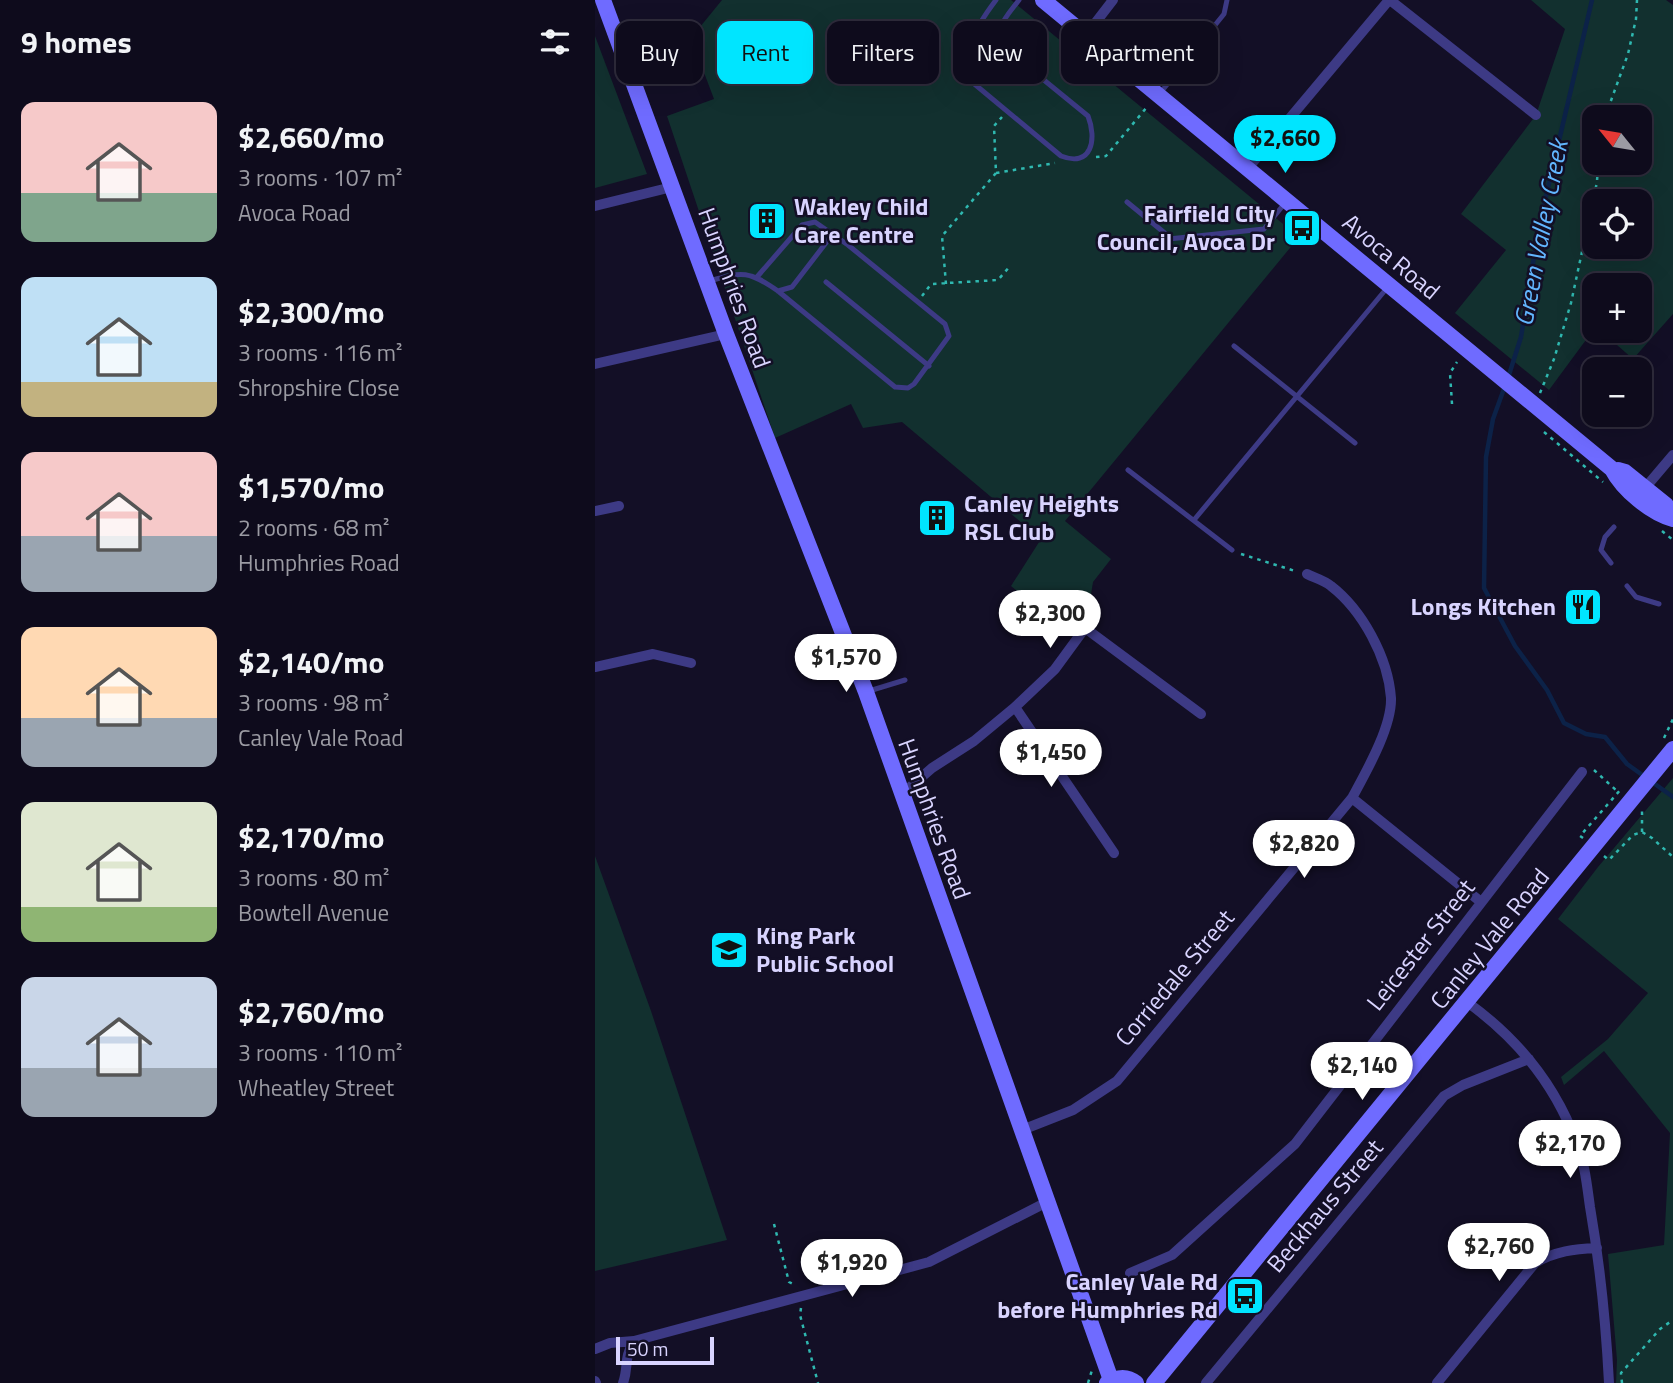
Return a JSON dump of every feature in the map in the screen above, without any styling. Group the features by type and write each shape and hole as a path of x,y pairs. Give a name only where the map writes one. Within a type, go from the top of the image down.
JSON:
{"main road":[{"name":"Humphries Road","path":"604,0 726,334 866,692 1049,1201 1109,1382"},
{"name":"Avoca Road","path":"1043,0 1069,21"},
{"name":"Avoca Road","path":"1146,84 1503,380 1536,398 1612,469 1618,480 1660,516 1673,519 1666,505 1625,472 1612,469"},
{"name":"Canley Vale Road","path":"1154,1383 1468,1002 1635,794 1667,749"},
{"path":"1109,1382 1125,1377 1136,1383"}],"street":[{"path":"1097,21 1113,0"},
{"path":"1248,168 1390,0 1536,115"},
{"path":"595,206 673,187"},
{"path":"595,364 726,334"},
{"path":"1645,488 1673,455"},
{"path":"595,511 619,506"},
{"name":"Corriedale Street","path":"1022,1130 1073,1110 1117,1081 1352,798 1382,739 1391,699 1385,667 1363,622 1351,606 1328,583 1307,574"},
{"path":"901,795 932,768 974,741 1015,707 1055,669 1086,628 1201,714"},
{"path":"595,667 653,654 691,663"},
{"path":"1015,707 1114,853"},
{"name":"Leicester Street","path":"1130,1273 1172,1255 1295,1143 1583,772"},
{"path":"1352,798 1481,902"},
{"path":"1468,1002 1499,1026 1529,1059 1549,1088 1577,1144 1584,1167 1597,1248 1609,1383"},
{"name":"Beckhaus Street","path":"1206,1383 1444,1096 1463,1085 1529,1059"},
{"path":"595,1349 929,1262 973,1242 1049,1201"},
{"path":"1437,1383 1535,1263 1550,1254 1566,1250 1597,1248"},
{"path":"624,1383 626,1353 634,1341"}],"lane":[{"path":"996,0 973,35 968,61 972,82 1061,156 1072,160 1082,158 1092,145 1093,130 1088,116 1006,49 1000,41 1001,23 1019,0"},
{"path":"1159,95 1224,14 1227,0"},
{"path":"1159,240 1264,229 1287,201"},
{"path":"1127,202 1172,239"},
{"path":"707,282 743,273 757,277 778,291 895,387 908,388 929,366 947,341 949,332 945,324 815,222 802,225 757,277"},
{"path":"778,291 792,287 832,235"},
{"path":"826,282 929,366"},
{"path":"1193,520 1389,286"},
{"path":"1234,346 1355,443"},
{"path":"1128,470 1232,550"},
{"path":"1611,563 1601,550 1605,537 1614,527"},
{"path":"1627,586 1636,597 1659,604"},
{"path":"866,692 905,680"}],"path":[{"path":"1609,105 1628,54 1636,19 1637,0"},
{"path":"1082,158 1106,156 1147,107"},
{"path":"996,173 994,126 1006,112"},
{"path":"946,284 942,236 996,173 1072,160"},
{"path":"1536,398 1554,359 1571,303 1597,175"},
{"path":"918,302 931,284 998,280 1011,265"},
{"path":"1452,404 1450,373 1457,362"},
{"path":"1232,550 1248,558 1307,574"},
{"path":"1667,749 1673,719"},
{"path":"1583,772 1584,761 1617,791 1635,794 1642,832 1673,858"},
{"path":"1580,836 1617,791"},
{"path":"1603,855 1609,860 1633,835 1642,832"},
{"path":"775,1224 789,1282 795,1285"},
{"path":"801,1311 818,1383"},
{"path":"1622,1383 1621,1373 1660,1329 1673,1320"},
{"path":"1088,1383 1092,1376 1092,1367"}],"green space":[{"path":"722,0 1011,0 1037,21 953,21 953,84 1047,84 1047,30 1061,41 1061,84 1113,84 1299,237 1065,521 1111,559 1093,582 1087,619 1065,631 1011,586 1041,539 902,422 863,428 851,404 775,438 667,116 714,99 703,70 703,23"},
{"path":"1531,0 1666,0 1673,5 1673,314 1652,338 1652,273 1582,273 1584,343 1549,390 1455,313 1506,250 1461,214 1536,115 1565,29"},
{"path":"595,36 647,174 595,188"},
{"path":"1615,343 1647,343 1635,357 1631,357"},
{"path":"1673,778 1673,1383 1616,1383 1617,1360 1608,1254 1664,1245 1670,1133 1604,1051 1564,1085 1561,1077 1608,1039 1648,993 1558,919"},
{"path":"595,856 651,1011 727,1240 595,1271"}],"waterway":[{"name":"Green Valley Creek","path":"1508,378 1521,337 1539,226 1592,0"},
{"path":"1505,386 1493,419 1486,457 1484,588 1515,646 1547,690 1564,723 1586,734 1605,737 1627,764 1673,797"}],"place":[{"name":"Wakley Child Care Centre","path":"767,221"},
{"name":"Fairfield City Council, Avoca Dr","path":"1302,228"},
{"name":"Canley Heights RSL Club","path":"937,518"},
{"name":"Longs Kitchen","path":"1583,607"},
{"name":"King Park Public School","path":"729,950"},
{"name":"Canley Vale Rd before Humphries Rd","path":"1245,1296"}]}
